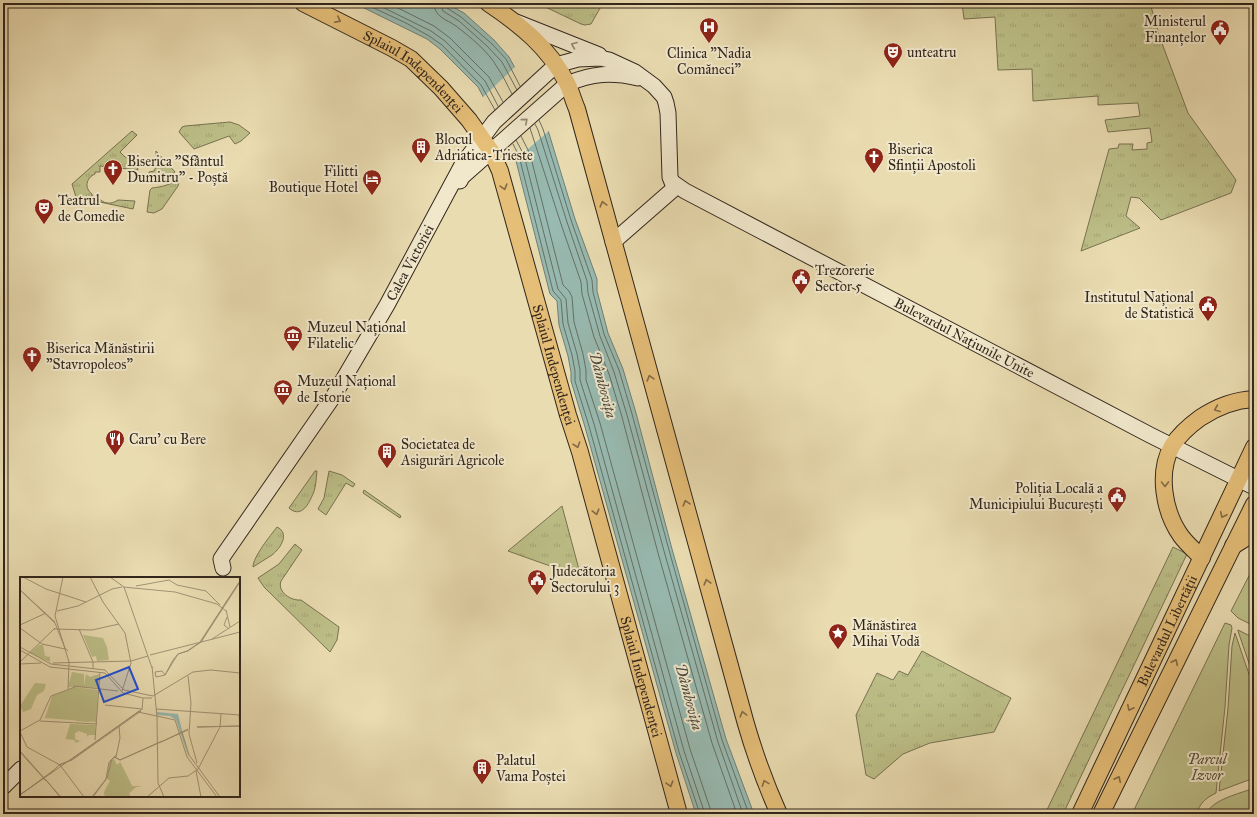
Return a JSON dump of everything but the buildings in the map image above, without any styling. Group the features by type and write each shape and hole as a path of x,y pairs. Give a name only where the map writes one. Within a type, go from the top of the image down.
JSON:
{"main road":[{"name":"Splaiul Independenței","path":"303,3 411,59 441,88 469,120 490,151 500,171 568,415 580,452 679,814"},
{"path":"488,3 514,21 538,42 556,65 567,84 576,109 750,738 769,792 779,814"},
{"path":"514,21 610,60 635,72 659,92 666,103 668,113 669,172 671,179 677,186 613,242"},
{"path":"556,65 578,59 600,58 610,60"},
{"name":"Calea Victoriei","path":"218,573 221,560 225,553 333,397 387,305 462,165 481,137 494,122 556,65"},
{"path":"567,84 582,77 606,74 628,76 645,80"},
{"name":"Calea Victoriei","path":"218,573 315,443 360,370 394,309 462,177 567,84"},
{"name":"Bulevardul Națiunile Unite","path":"677,186 1172,446 1254,487"},
{"path":"1202,558 1182,537 1170,514 1165,497 1164,481 1168,458 1172,446 1183,432 1204,416 1233,403 1254,399"},
{"name":"Bulevardul Libertății","path":"1080,814 1254,447"},
{"name":"Bulevardul Libertății","path":"1101,814 1254,504"},
{"path":"1233,546 1254,533"},
{"path":"3,787 20,770"}],"green space":[{"path":"537,3 603,3 591,24 585,25"},
{"path":"962,3 1150,3 1160,38 1188,113 1236,180 1231,193 1161,220 1139,198 1131,197 1126,216 1140,228 1081,251 1109,149 1118,148 1119,144 1133,144 1132,150 1147,149 1147,143 1152,142 1150,128 1108,132 1105,120 1140,116 1138,103 1098,105 1098,96 1033,101 1032,69 998,70 995,17 964,19"},
{"path":"230,122 239,125 250,133 235,144 229,136 194,149 179,132 182,127 185,126"},
{"path":"132,131 137,135 120,152 137,165 138,170 100,166 100,172 95,172 95,174 88,181 87,186 92,196 98,197 107,203 113,203 118,200 135,201 133,209 76,197 72,184"},
{"path":"156,151 175,172 165,179 150,180 149,172 154,171 156,167"},
{"path":"178,178 178,186 162,209 154,213 147,212 150,190 152,188 170,184"},
{"path":"315,471 317,471 315,487 308,504 303,510 297,512 293,511 289,508"},
{"path":"329,471 342,475 355,484 353,487 346,483 326,515 318,509 324,498"},
{"path":"364,490 401,516 400,518 363,493"},
{"path":"562,506 581,577 508,551"},
{"path":"277,527 281,530 284,537 281,545 272,555 253,567 259,552"},
{"path":"295,544 302,550 281,581 281,589 289,597 301,600 339,627 337,640 330,652 264,587 258,578 279,564"},
{"path":"1173,547 1187,554 1063,814 1045,814"},
{"path":"1254,566 1254,626 1238,618 1231,611"},
{"name":"Parcul Izvor","path":"1225,623 1231,625 1232,628 1229,645 1225,707 1216,793 1203,802 1196,814 1132,814"},
{"path":"1238,631 1254,638 1254,678"},
{"path":"1235,633 1254,689 1254,778 1219,791 1228,708 1232,646"},
{"path":"922,651 1011,698 994,732 930,743 903,754 874,779 866,775 856,715 877,673 893,680 899,671 908,675"},
{"path":"1254,788 1254,814 1206,814 1214,804"}],"water":[{"name":"Dâmbovița","path":"354,3 446,3 464,13 494,40 509,57 547,127 575,219 597,279 597,291 608,333 623,369 636,413 672,549 726,739 754,814 696,814 676,753 571,381 568,356 559,325 557,301 550,294 515,157 478,87 440,49 427,39"}],"pier":[{"path":"516,66 550,130 514,161 482,98"}],"place":[{"name":"Clinica \"Nadia Comăneci\"","path":"709,44"},
{"name":"Ministerul Finanțelor","path":"1220,46"},
{"name":"unteatru","path":"893,69"},
{"name":"Blocul Adriatica-Trieste","path":"421,164"},
{"name":"Biserica Sfinții Apostoli","path":"874,174"},
{"name":"Biserica \"Sfântul Dumitru\" - Poștă","path":"113,186"},
{"name":"Filitti Boutique Hotel","path":"372,196"},
{"name":"Teatrul de Comedie","path":"44,225"},
{"name":"Trezorerie Sector 5","path":"801,295"},
{"name":"Institutul Național de Statistică","path":"1208,322"},
{"name":"Muzeul Național Filatelic","path":"293,352"},
{"name":"Biserica Mănăstirii \"Stavropoleos\"","path":"32,373"},
{"name":"Muzeul Național de Istorie","path":"283,406"},
{"name":"Caru' cu Bere","path":"115,456"},
{"name":"Societatea de Asigurări Agricole","path":"387,469"},
{"name":"Poliția Locală a Municipiului București","path":"1117,513"},
{"name":"Judecătoria Sectorului 3","path":"537,596"},
{"name":"Mănăstirea Mihai Vodă","path":"838,650"},
{"name":"Palatul Vama Poștei","path":"482,785"}]}
